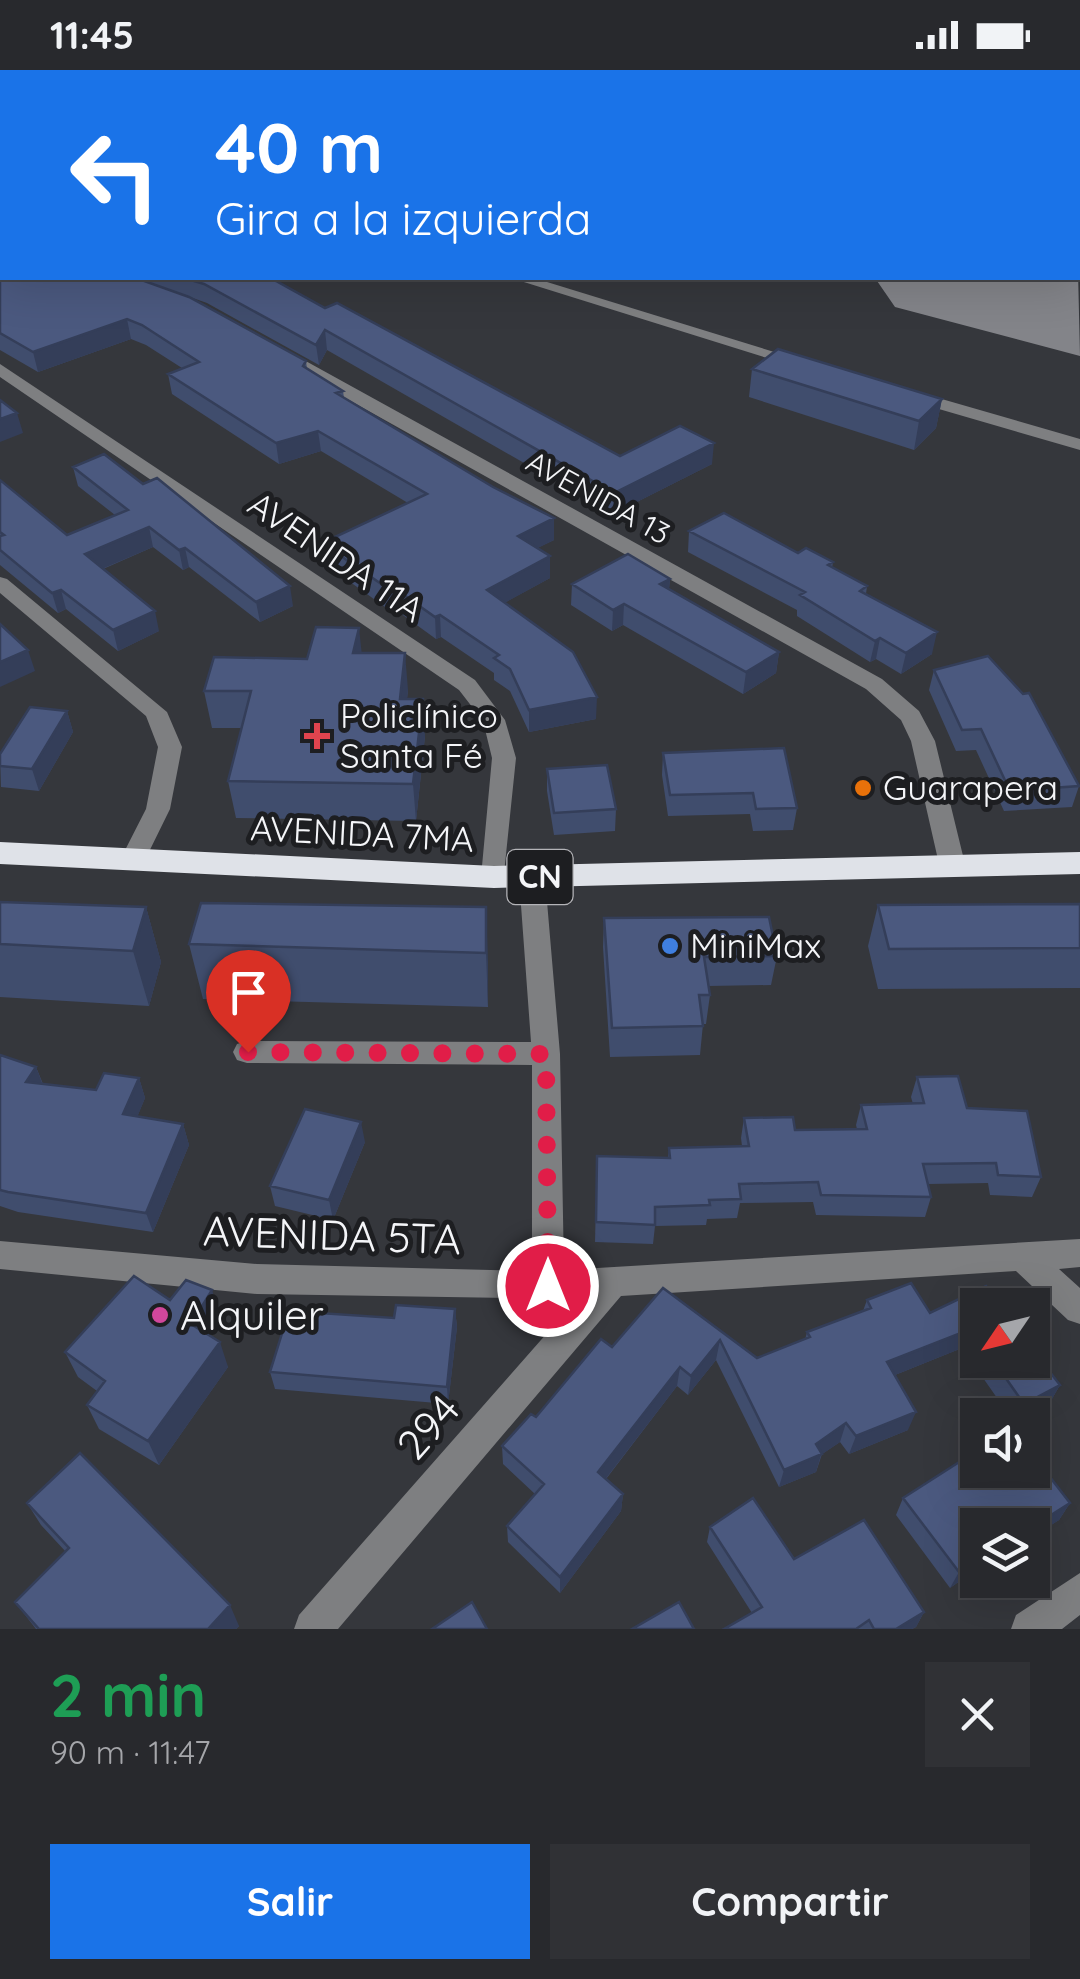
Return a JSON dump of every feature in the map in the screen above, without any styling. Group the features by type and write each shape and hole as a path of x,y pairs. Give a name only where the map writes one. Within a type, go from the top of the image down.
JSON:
{"highway":[{"name":"AVENIDA 7MA","path":"0,853 494,878 952,864 1080,864"}],"street":[{"path":"526,280 824,370"},
{"name":"AVENIDA 13","path":"268,347 874,684 911,716 923,741 952,864"},
{"name":"AVENIDA 11A","path":"0,369 467,685 494,720 504,758 494,878"},
{"path":"897,392 1080,445"},
{"path":"0,583 156,712 170,747 158,809 132,860"},
{"path":"532,878 546,1054 548,1286"},
{"path":"248,1052 546,1054"},
{"name":"AVENIDA 5TA","path":"0,1254 257,1279 548,1286 1080,1253"},
{"path":"1022,1256 1080,1308"},
{"name":"294","path":"313,1629 612,1283"},
{"path":"1030,1629 1080,1592"}],"building":[{"path":"0,280 142,280 189,297 306,361 303,366 343,391 336,393 493,487 554,518 518,536 550,556 487,590 573,652 597,697 529,710 510,669 494,658 499,655 440,615 435,617 394,588 390,590 322,543 427,494 318,431 276,443 168,374 199,362 127,319 33,352 0,333"},
{"path":"191,280 273,280 325,308 337,303 620,456 680,426 714,443 614,493 325,330 316,345"},
{"path":"778,349 942,399 919,421 752,369"},
{"path":"0,400 17,413 0,419"},
{"path":"104,454 143,484 157,478 290,586 256,602 185,548 179,550 149,527 85,554 155,611 113,630 61,590 52,593 0,550 0,536 4,535 0,532 0,480 67,535 128,510 73,467"},
{"path":"724,513 798,553 806,548 833,562 828,565 867,586 860,591 937,632 906,653 880,638 875,641 800,595 805,592 689,531"},
{"path":"628,554 670,579 660,584 779,652 746,672 624,604 613,610 572,584"},
{"path":"0,624 28,650 0,662"},
{"path":"316,627 359,628 353,653 405,653 400,699 423,699 413,784 228,781 251,691 204,691 214,657 307,659"},
{"path":"988,656 1023,694 1029,693 1079,786 1010,791 981,729 962,730 934,670"},
{"path":"30,707 67,711 32,769 0,766 0,754"},
{"path":"784,748 797,808 756,809 753,793 670,795 663,753"},
{"path":"607,765 616,809 554,813 547,769"},
{"path":"0,902 146,907 133,951 0,944"},
{"path":"201,903 486,907 486,953 189,944"},
{"path":"1080,904 1080,948 889,949 878,905"},
{"path":"769,917 777,956 704,957 710,995 699,995 703,1026 612,1028 604,918"},
{"path":"0,1055 36,1067 26,1082 96,1090 104,1073 139,1078 123,1114 183,1124 146,1213 0,1190"},
{"path":"958,1076 967,1108 1027,1111 1041,1177 998,1175 996,1163 923,1164 931,1197 821,1195 818,1182 739,1184 741,1199 709,1200 710,1205 655,1207 655,1225 596,1222 597,1156 670,1158 669,1148 749,1146 744,1118 793,1117 795,1130 867,1129 861,1105 924,1103 917,1077"},
{"path":"305,1109 361,1122 329,1200 270,1186"},
{"path":"134,1276 170,1300 186,1280 212,1290 191,1324 220,1342 148,1441 87,1405 105,1381 65,1352"},
{"path":"911,1283 930,1313 960,1299 960,1333 887,1362 916,1412 856,1436 846,1423 816,1444 822,1454 784,1470 720,1340 691,1376 680,1367 598,1472 623,1494 560,1577 507,1526 544,1484 502,1446 531,1414 536,1417 601,1339 612,1347 663,1288 757,1358 810,1337 807,1332 871,1308 867,1300"},
{"path":"396,1305 455,1309 447,1387 270,1372 289,1311 394,1318"},
{"path":"1050,1372 1060,1385 1035,1398 1020,1398 1006,1378 1050,1378"},
{"path":"80,1453 230,1605 208,1629 39,1629 15,1602 69,1548 27,1503"},
{"path":"960,1462 960,1488 1050,1488 1050,1477 1070,1503 1050,1516 1050,1508 960,1508 959,1572 903,1498"},
{"path":"753,1498 794,1559 864,1520 924,1612 896,1629 874,1629 869,1620 856,1629 724,1629 762,1607 710,1527"},
{"path":"472,1602 487,1629 432,1629"},
{"path":"679,1602 694,1629 632,1629"}],"runway":[{"path":"951,280 1080,314"}],"place":[{"name":"Policlínico Santa Fé","path":"317,736"},
{"name":"Guarapera","path":"863,788"},
{"name":"MiniMax","path":"670,946"},
{"name":"Alquiler","path":"160,1315"}],"route":[{"path":"248,1052 546,1054 548,1286"}]}
